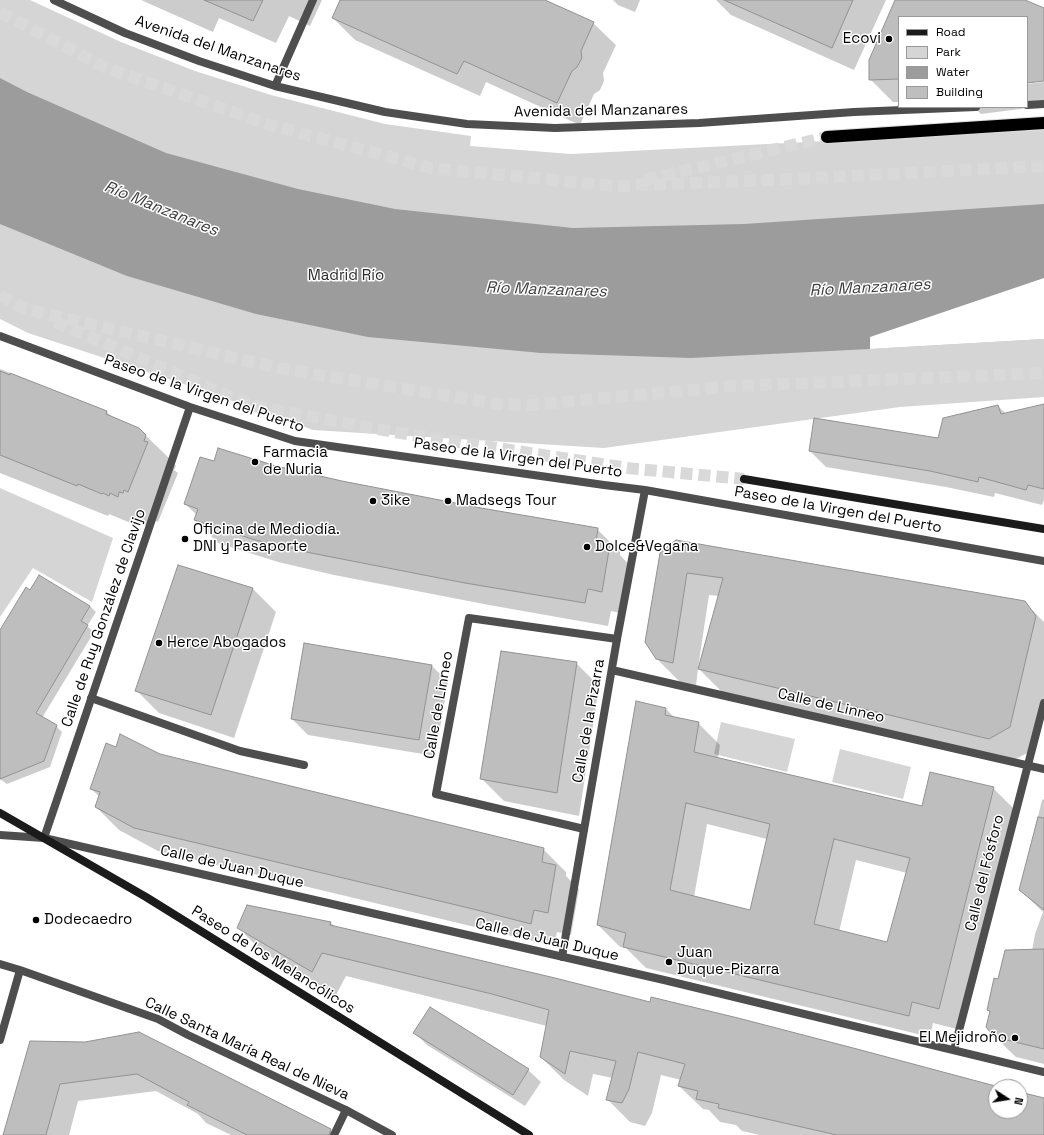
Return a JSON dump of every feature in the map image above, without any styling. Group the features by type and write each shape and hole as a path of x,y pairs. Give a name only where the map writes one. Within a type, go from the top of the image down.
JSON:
{"highway":[{"path":"827,137 1044,124"}],"street":[{"name":"Avenida del Manzanares","path":"54,0 125,33 199,61 275,86 385,112 468,124 554,128 699,123 854,112 952,108"},
{"path":"275,86 313,0"},
{"path":"1028,105 1044,104"},
{"name":"Paseo de la Virgen del Puerto","path":"0,336 190,407 294,441 645,490 1044,561"},
{"name":"Calle de Ruy González de Clavijo","path":"44,838 190,407"},
{"name":"Paseo de la Virgen del Puerto","path":"744,479 1044,529"},
{"name":"Calle de la Pizarra","path":"562,957 617,639 645,490"},
{"name":"Calle de Linneo","path":"584,829 436,794 469,618 617,639"},
{"name":"Calle de Linneo","path":"612,670 1044,769"},
{"path":"91,698 240,751 304,765"},
{"name":"Calle del Fósforo","path":"954,1050 1044,703"},
{"name":"Paseo de los Melancólicos","path":"0,813 152,901 529,1135"},
{"name":"Calle de Juan Duque","path":"0,835 44,838 672,982 1044,1072"},
{"name":"Calle Santa María Real de Nieva","path":"0,964 158,1020 346,1110 392,1135"},
{"path":"0,1040 20,970"},
{"path":"334,1135 346,1110"}],"green space":[{"name":"Madrid Río","path":"0,0 30,0 121,42 195,71 271,95 385,124 471,136 470,146 571,154 1044,130 1044,397 900,407 604,448 313,430 199,389 28,333 0,319"},
{"path":"0,488 113,538 92,602 33,568 0,617"},
{"path":"721,722 795,739 787,772 714,754"},
{"path":"840,749 911,767 903,799 832,782"}],"water":[{"name":"Río Manzanares","path":"0,78 27,92 166,153 298,189 395,209 573,228 744,224 1044,204 1044,339 691,358 541,353 368,337 256,314 127,276 0,224"}],"pier":[{"path":"1044,278 1044,339 870,349 870,337"}],"building":[{"path":"204,0 263,0 253,21"},
{"path":"340,0 545,0 594,22 581,51 582,58 577,67 572,71 557,103 464,61 457,74 332,18"},
{"path":"724,0 853,0 832,48"},
{"path":"895,0 1025,0 1044,8 1044,81 1028,83 1028,16 898,16 898,79 869,80 869,60"},
{"path":"0,371 10,375 10,373 107,411 106,414 139,428 146,435 144,441 148,442 128,492 124,490 123,493 119,492 118,497 110,493 109,496 103,493 102,494 78,484 77,486 0,455"},
{"path":"1044,404 1044,489 1028,485 1026,490 979,477 978,482 930,471 809,451 814,418 938,438 943,418 998,405 1001,414"},
{"path":"218,448 276,466 342,481 481,508 598,528 596,542 610,544 602,592 588,589 585,603 465,583 311,553 255,540 194,520 198,509 184,504 200,457 214,461"},
{"path":"676,540 1025,601 1036,616 1010,727 989,739 698,669 723,578 687,573 673,663 656,659 645,642 660,553"},
{"path":"178,565 253,588 211,715 135,691"},
{"path":"39,575 90,606 81,621 88,625 36,713 57,725 44,761 0,779 0,630 26,587 30,590"},
{"path":"304,643 432,665 419,740 291,719"},
{"path":"501,651 577,662 557,793 480,779"},
{"path":"636,701 666,708 665,715 699,722 694,752 922,806 930,772 994,787 939,1009 912,1002 909,1016 623,947 626,933 597,925","holes":["686,803 770,824 750,910 670,890","834,839 910,858 887,942 814,924"]},
{"path":"120,734 160,754 544,848 542,862 556,865 548,913 534,910 531,924 134,828 95,807 100,792 90,789 106,743 116,747"},
{"path":"1038,817 1044,818 1044,910 1019,890"},
{"path":"247,905 331,922 330,925 650,1002 651,997 738,1018 988,1084 988,1119 1028,1119 1028,1094 1044,1098 1044,1135 837,1135 718,1108 719,1104 696,1099 698,1091 678,1086 685,1064 638,1052 629,1089 622,1103 606,1100 616,1061 570,1051 565,1074 540,1057 549,1010 492,994 322,953 312,972 237,928"},
{"path":"1044,949 1044,1049 994,1037 986,1027 990,1011 987,1010 994,978 998,979 1005,950"},
{"path":"430,1007 529,1069 513,1095 413,1033"},
{"path":"139,1032 331,1129 329,1135 247,1135 187,1105 189,1102 137,1074 60,1084 46,1135 3,1135 30,1041 85,1042"}],"tunnel":[{"path":"0,12 106,68 267,124 431,168 615,186 794,179 1044,166"},
{"path":"645,180 827,137"},
{"path":"0,295 25,309 283,369 498,404 530,405 735,386 1044,373"},
{"path":"55,322 253,406 394,432 627,468 744,479"}],"place":[{"name":"Ecovi","path":"889,39"},
{"name":"Farmacia de Nuria","path":"255,462"},
{"name":"3ike","path":"373,501"},
{"name":"Madsegs Tour","path":"448,501"},
{"name":"Oficina de Mediodía. DNI y Pasaporte","path":"185,539"},
{"name":"Dolce&Vegana","path":"587,547"},
{"name":"Herce Abogados","path":"159,643"},
{"name":"Dodecaedro","path":"36,920"},
{"name":"Juan Duque-Pizarra","path":"669,962"},
{"name":"El Mejidroño","path":"1015,1038"}]}
